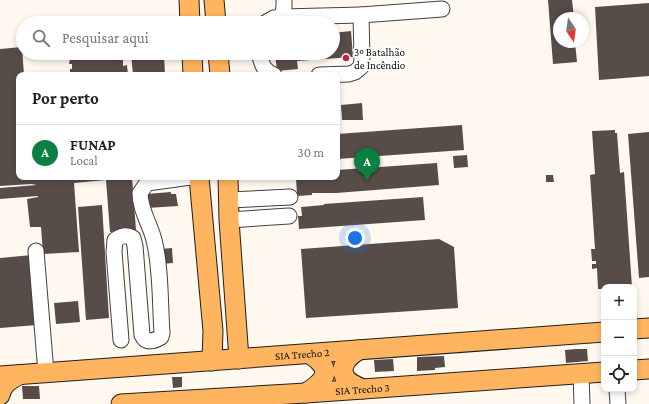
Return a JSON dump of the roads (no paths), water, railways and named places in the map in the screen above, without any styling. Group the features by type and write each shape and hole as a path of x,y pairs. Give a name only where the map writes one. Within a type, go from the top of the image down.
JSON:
{"main road":[{"path":"189,0 190,16"},
{"path":"214,0 215,16"},
{"path":"192,60 193,72"},
{"path":"219,60 220,72"},
{"path":"199,180 212,331 212,361"},
{"path":"228,180 229,220 239,359"},
{"path":"637,329 649,328"},
{"name":"SIA Trecho 2","path":"0,376 601,332"},
{"path":"359,350 350,355 346,360 344,370 345,377 349,382 362,389"},
{"path":"306,393 317,386 322,381 324,375 323,364 310,354"},
{"path":"637,370 649,369"},
{"name":"SIA Trecho 3","path":"121,404 247,400 306,393 601,372"},
{"path":"4,404 0,396 4,384 19,374"}],"street":[{"path":"282,16 284,0"},
{"path":"322,16 361,15 442,9"},
{"path":"340,74 355,72 361,67 361,15"},
{"path":"261,60 266,72"},
{"path":"121,340 114,252 115,240 121,236 129,236 133,238 134,242 143,338 150,341 161,337 162,332 157,256 154,239 140,202 140,193 148,183 170,180"},
{"path":"229,200 290,197"},
{"path":"229,220 289,216"},
{"path":"36,251 46,372"},
{"path":"581,374 582,404"},
{"path":"617,392 618,404"}],"place":[{"name":"3º Batalhão de Incêndio","path":"346,58"},
{"name":"FUNAP","path":"367,181"}]}
